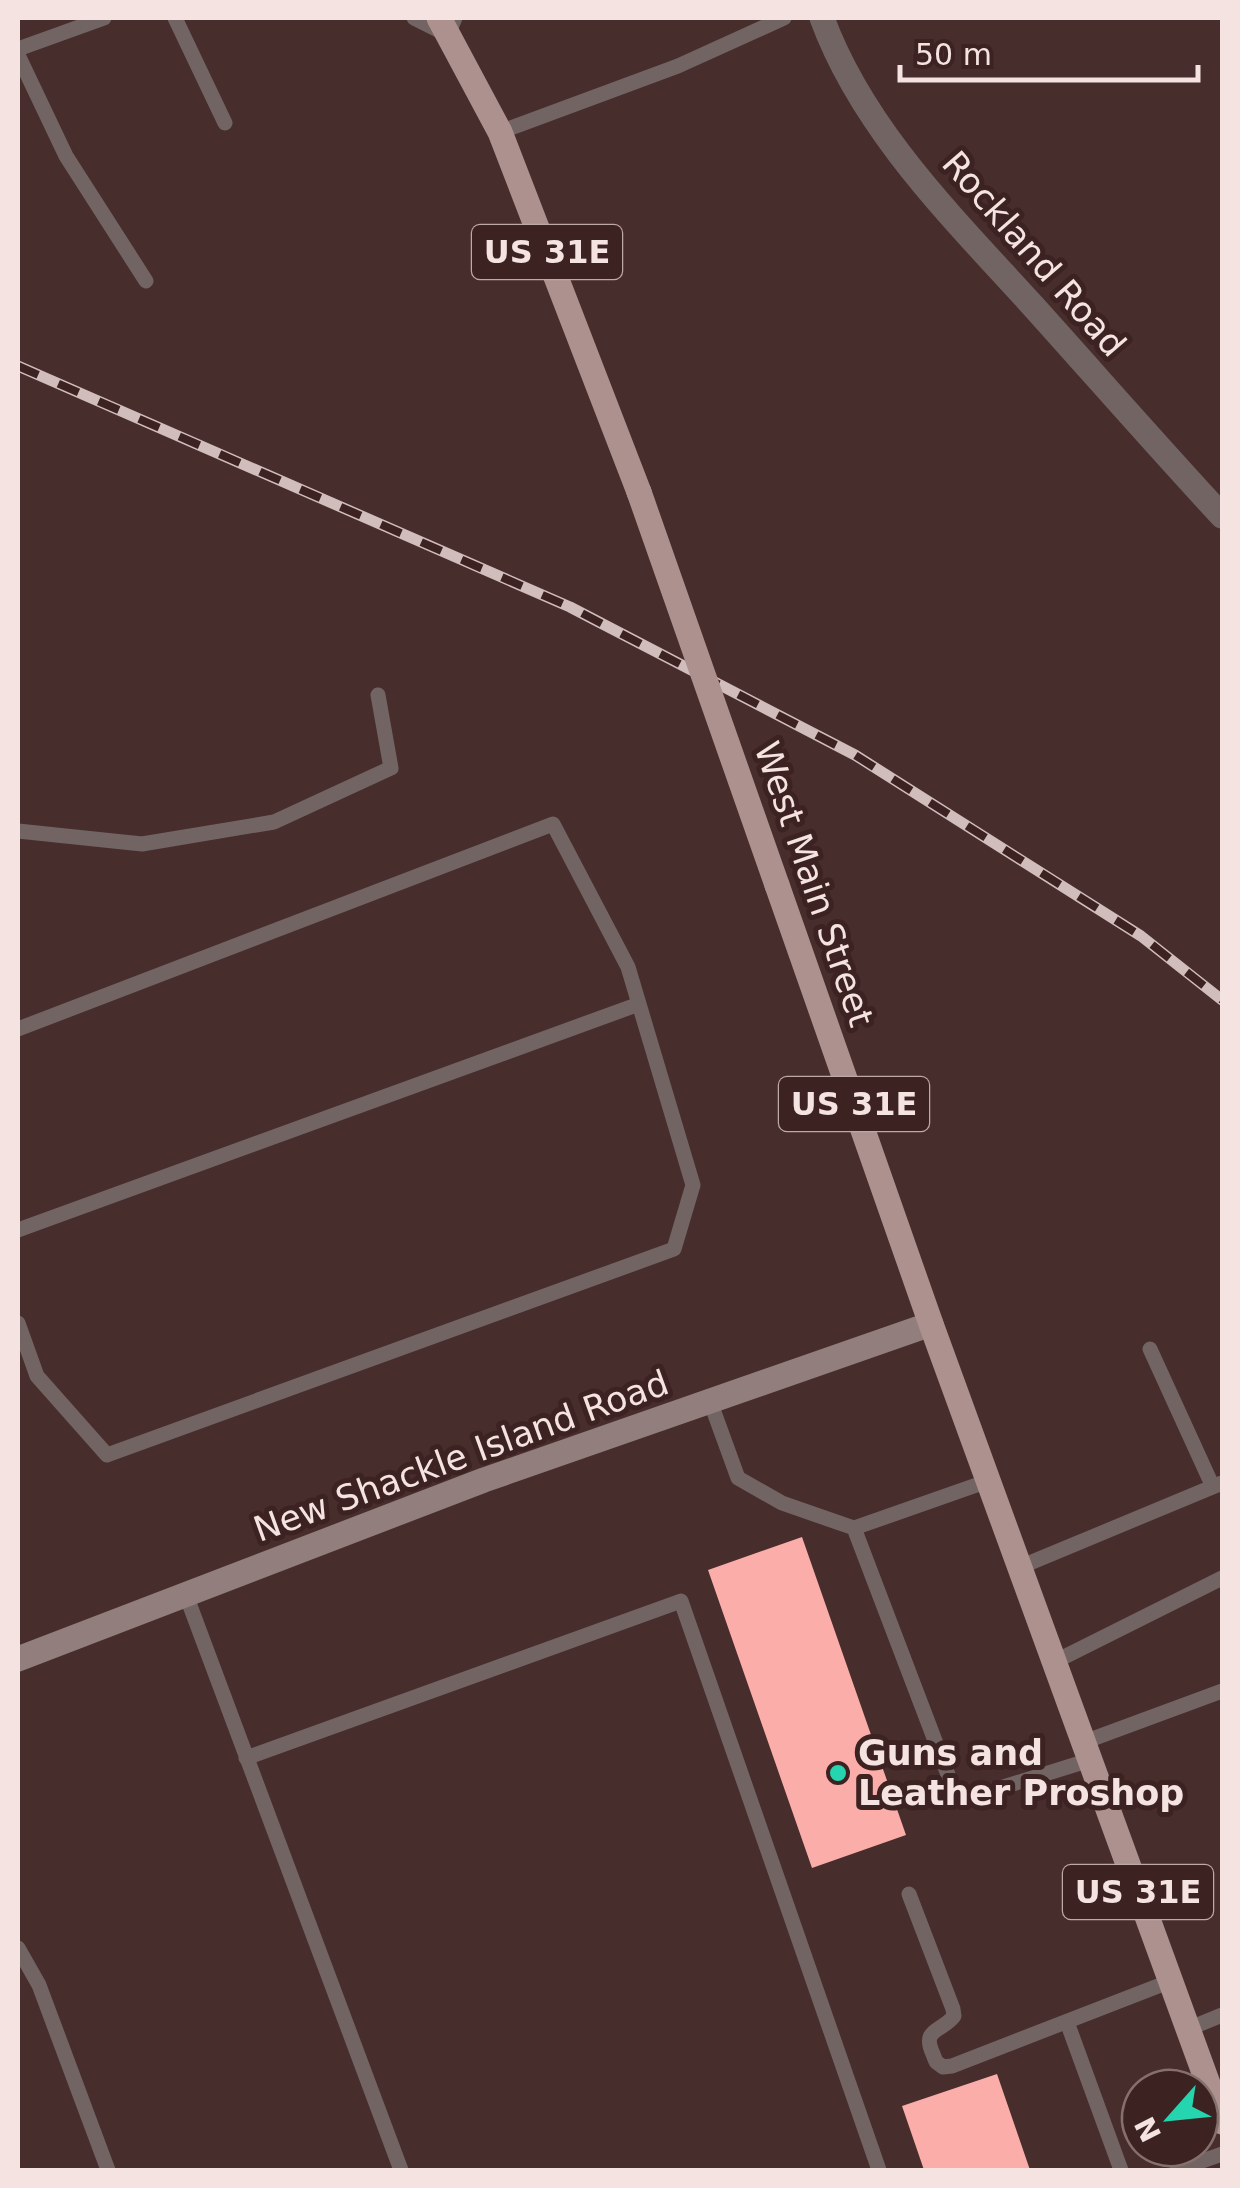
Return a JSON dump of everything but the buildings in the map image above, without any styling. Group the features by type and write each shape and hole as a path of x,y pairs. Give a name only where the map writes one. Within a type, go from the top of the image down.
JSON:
{"main road":[{"name":"West Main Street","path":"448,23 500,132 640,492 931,1324 1222,2122"},
{"name":"New Shackle Island Road","path":"18,1659 484,1480 931,1324"}],"street":[{"name":"Rockland Road","path":"822,18 835,53 886,135 947,212 1222,516"}],"lane":[{"path":"104,18 18,52 66,156 146,281"},
{"path":"174,18 226,124"},
{"path":"414,18 448,23"},
{"path":"500,132 678,66 784,18"},
{"path":"18,831 142,844 274,822 391,768 378,695"},
{"path":"18,1029 554,824 628,966 694,1185 674,1248 107,1455 37,1376 18,1323"},
{"path":"18,1230 640,1004"},
{"path":"1020,1568 1218,1485 1150,1349"},
{"path":"710,1401 738,1478 782,1503 854,1528 988,1481"},
{"path":"854,1528 958,1801 1087,1751 1222,1690"},
{"path":"1054,1662 1222,1578"},
{"path":"186,1595 401,2170"},
{"path":"246,1758 681,1600 879,2170"},
{"path":"909,1894 954,2009 950,2023 935,2030 928,2043 936,2062 943,2067 1171,1980"},
{"path":"18,1948 38,1985 108,2170"},
{"path":"1188,2029 1222,2015"},
{"path":"1067,2022 1121,2170"},
{"path":"1178,2170 1222,2154"}],"railway":[{"path":"18,366 570,607 855,755 1141,936 1222,1000"}],"place":[{"name":"Guns and Leather Proshop","path":"838,1773"}]}
